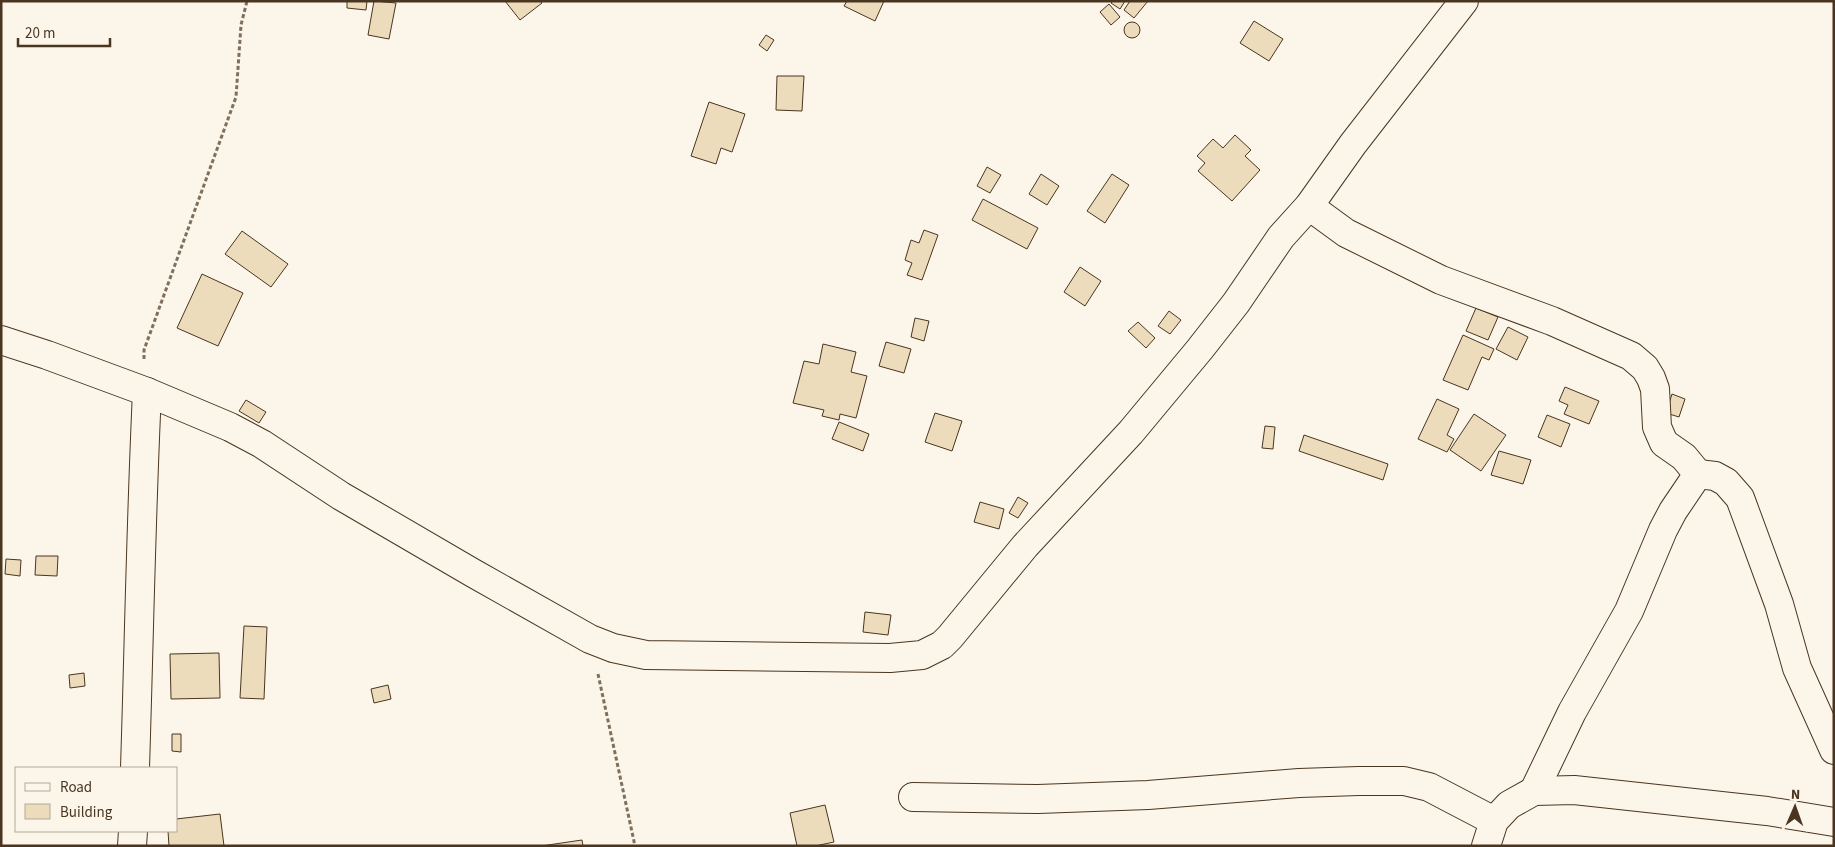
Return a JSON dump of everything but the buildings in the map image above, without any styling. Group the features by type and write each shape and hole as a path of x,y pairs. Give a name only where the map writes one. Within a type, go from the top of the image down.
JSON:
{"street":[{"path":"1,340 147,392 222,423 262,444 341,496 590,640 632,653 662,655 875,658 922,655 932,651 950,637 1030,540 1131,432 1236,303 1281,237 1309,206 1353,144 1464,1"},
{"path":"1309,206 1346,233 1433,276 1552,321 1631,356 1645,368 1655,389 1657,427 1664,443 1684,457 1698,474 1715,476 1726,482 1740,498 1779,604 1797,668 1834,750"},
{"path":"135,767 142,501 147,392"},
{"path":"1534,791 1572,712 1629,611 1673,510 1698,474"},
{"path":"914,797 1038,800 1148,795 1299,783 1404,781 1429,787 1494,820"},
{"path":"1486,846 1494,820 1509,805 1534,791 1574,790 1767,811 1834,822"},
{"path":"132,846 133,832"}],"path":[{"path":"147,392 144,350 236,97 241,25 246,1"},
{"path":"590,640 635,846"}]}
